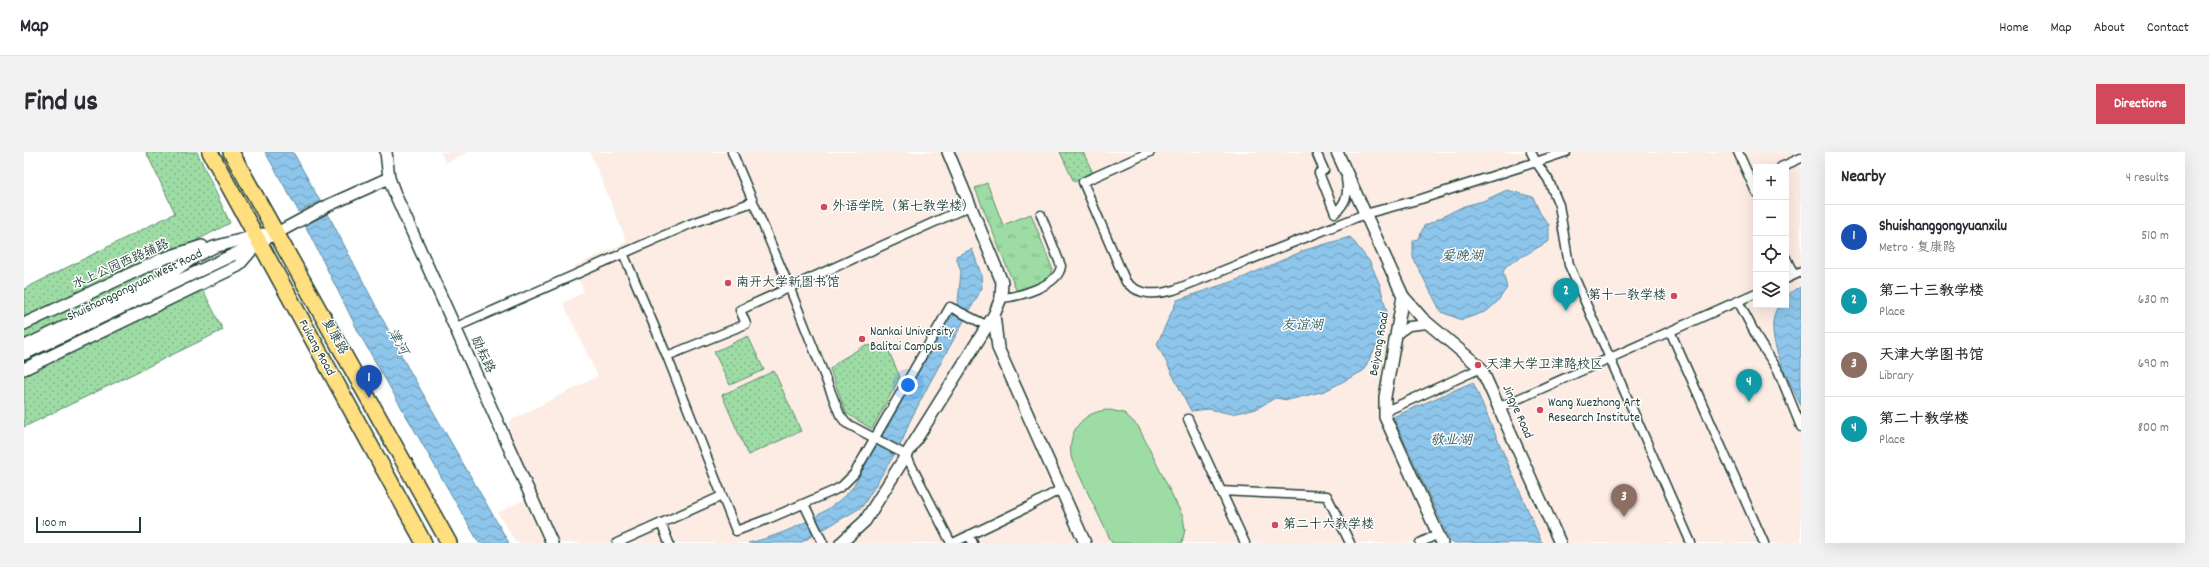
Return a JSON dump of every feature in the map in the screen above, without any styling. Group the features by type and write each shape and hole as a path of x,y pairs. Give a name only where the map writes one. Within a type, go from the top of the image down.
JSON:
{"highway":[{"name":"Fukang Road","path":"210,152 256,239 424,543"},
{"name":"复康路","path":"231,152 449,543"}],"street":[{"path":"732,152 790,288 840,415 846,423 873,439 906,455 952,543 1062,489"},
{"path":"841,543 865,521 986,325 994,315 1001,298 1002,282 948,152"},
{"path":"1150,152 1083,182 1126,282 1143,293 1174,290 1365,214 1421,199 1566,152"},
{"path":"1316,152 1324,170 1319,173 1335,213 1342,206 1348,191 1345,177 1336,152"},
{"path":"1336,152 1403,296"},
{"path":"1531,152 1548,179 1559,206 1569,265 1691,543"},
{"path":"1738,152 1753,179"},
{"path":"163,283 211,274 235,262 256,239 276,232 329,205 388,178 389,153"},
{"path":"1788,164 1801,158"},
{"name":"励耘路","path":"388,178 454,328 552,543"},
{"path":"454,328 690,224 753,202"},
{"path":"667,356 746,324 740,310 970,206"},
{"path":"1001,298 1009,298 1031,291 1054,278 1058,273 1060,266 1041,215"},
{"name":"水上公园西路辅路","path":"24,324 162,259 198,248 220,238 256,239"},
{"path":"24,369 238,266 256,239"},
{"name":"Shuishanggongyuan West Road","path":"24,354 163,283 196,256 214,247 256,239"},
{"path":"623,253 667,356 736,530 804,504 842,486 854,474 950,307 986,325"},
{"path":"1789,262 1798,274"},
{"name":"Shuishanggongyuan West Road","path":"24,346 163,283"},
{"path":"1500,407 1753,294"},
{"name":"Jingye Road","path":"1403,296 1428,324 1481,368 1500,407 1560,543"},
{"name":"Beiyang Road","path":"1403,296 1384,412 1440,539"},
{"path":"1738,301 1750,326 1778,370 1801,427"},
{"path":"994,315 998,348 1085,543"},
{"path":"1396,335 1409,326 1428,324"},
{"path":"1670,331 1764,543"},
{"path":"1384,412 1481,368"},
{"path":"1188,419 1245,543"},
{"path":"1221,491 1327,496 1350,543"},
{"path":"618,543 722,496"},
{"path":"804,504 821,539"},
{"path":"661,523 669,543"},
{"path":"969,535 973,543"},
{"path":"1420,543 1440,539"}],"shaded area":[{"path":"440,152 468,152 446,163"},
{"path":"590,152 1801,152 1801,543 516,543 498,513 531,496 508,422 598,376 563,303 584,292 573,267 627,242"}],"green space":[{"path":"146,152 197,152 230,223 182,248 223,330 24,427 24,289 175,213"},
{"path":"1060,152 1083,152 1093,173 1074,182"},
{"path":"987,183 1003,225 1031,214 1052,268 1048,278 1039,284 1017,292 975,188"},
{"path":"748,336 764,370 730,385 714,352"},
{"path":"886,345 900,377 872,429 846,413 830,369 839,361 864,346"},
{"path":"774,371 801,431 748,455 722,395"},
{"path":"1110,410 1124,413 1138,426 1183,517 1185,529 1182,543 1112,543 1072,460 1071,450 1071,441 1078,425 1092,414"}],"water":[{"path":"265,152 293,152 320,201 299,212"},
{"name":"爱晚湖","path":"1507,190 1533,197 1540,213 1549,225 1549,241 1506,266 1503,272 1507,288 1497,302 1487,311 1462,320 1441,312 1413,258 1413,241 1419,238 1424,226 1464,206 1483,201"},
{"path":"328,214 407,366 509,543 479,543 360,335 305,225"},
{"name":"友谊湖","path":"1350,237 1370,262 1380,285 1387,313 1378,343 1363,371 1325,391 1288,400 1275,398 1256,409 1232,414 1209,409 1191,411 1157,344 1177,300 1242,278 1305,250"},
{"path":"972,249 981,274 982,288 928,386 909,423 902,442 862,507 800,543 748,543 776,535 819,515 843,497 853,487 958,302 961,272 956,256"},
{"path":"1801,287 1801,406 1778,356 1774,342 1773,328 1774,316 1778,308 1789,308 1789,293"},
{"name":"敬业湖","path":"1473,382 1542,543 1451,543 1393,417"}],"place":[{"name":"外语学院（第七教学楼）","path":"824,207"},
{"name":"南开大学新图书馆","path":"728,283"},
{"name":"第十一教学楼","path":"1674,296"},
{"name":"第二十三教学楼","path":"1566,311"},
{"name":"Nankai University Balitai Campus","path":"862,339"},
{"name":"天津大学卫津路校区","path":"1478,365"},
{"name":"Shuishanggongyuanxilu","path":"369,398"},
{"name":"第二十教学楼","path":"1749,402"},
{"name":"Wang Xuezhong Art Research Institute","path":"1540,410"},
{"name":"天津大学图书馆","path":"1624,517"},
{"name":"第二十六教学楼","path":"1275,525"}],"water label":[{"name":"津河","path":"397,342"}]}
